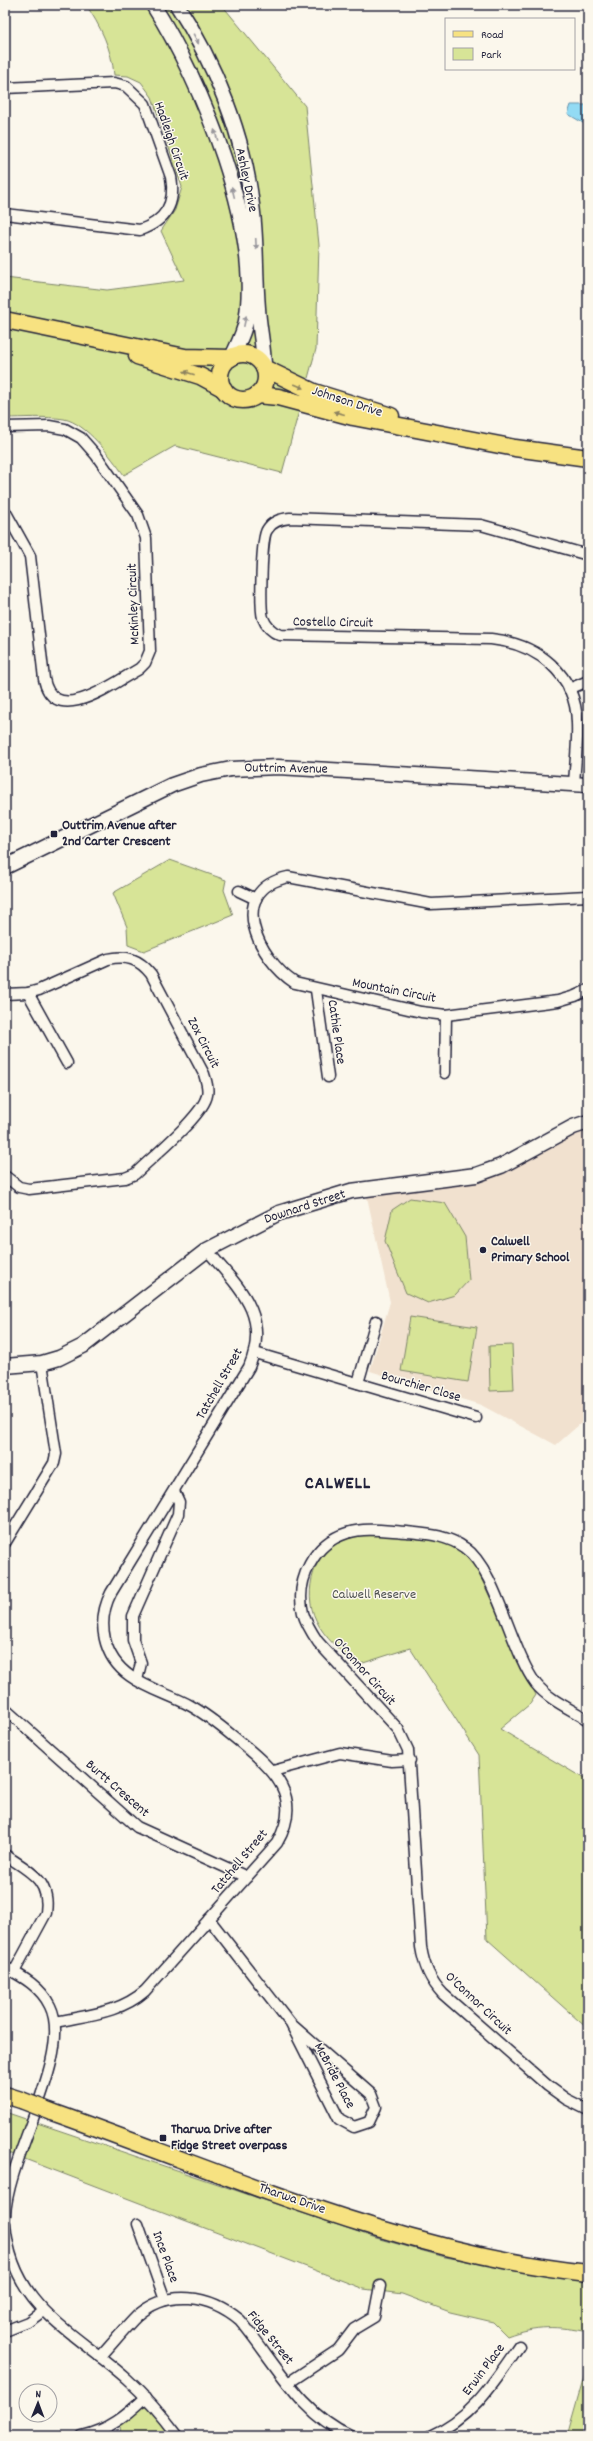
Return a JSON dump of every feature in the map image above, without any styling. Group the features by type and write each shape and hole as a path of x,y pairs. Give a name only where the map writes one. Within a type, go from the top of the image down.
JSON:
{"main road":[{"path":"5,320 186,357 232,358 241,355 251,356 264,368 265,382 256,395 240,400 230,396 224,389 221,382 222,371 232,358"},
{"path":"81,336 116,350 200,376 224,389"},
{"name":"Johnson Drive","path":"264,368 314,392 432,431"},
{"name":"Johnson Drive","path":"256,395 278,397 353,417 515,448 588,458"},
{"name":"Tharwa Drive","path":"5,2095 287,2198 399,2235 495,2258 588,2273"}],"street":[{"name":"Ashley Drive","path":"153,5 192,75 213,125 234,196 248,269 246,322 232,358"},
{"name":"Ashley Drive","path":"177,5 215,77 232,122 245,164 252,203 256,243 258,309 264,351 264,368"},
{"name":"Hadleigh Circuit","path":"5,88 114,83 132,90 145,104 171,177 173,190 169,208 162,218 152,226 140,230 5,214"},
{"name":"McKinley Circuit","path":"5,427 49,426 65,429 81,438 96,455 138,516 146,538 150,651 145,663 139,669 75,703 58,700 48,691 44,679 30,556 5,511"},
{"name":"Costello Circuit","path":"581,785 577,722 569,689 554,667 541,655 509,641 289,637 275,633 268,627 262,615 263,540 266,532 274,522 290,518 481,525 588,555"},
{"path":"569,689 588,681"},
{"name":"Outtrim Avenue","path":"5,867 172,785 201,775 231,769 288,767 581,785"},
{"path":"240,891 256,899 267,885 288,877 431,904 588,896"},
{"name":"Mountain Circuit","path":"256,899 252,911 254,930 272,964 282,975 295,983 316,990 421,1012 446,1015 558,1001 588,990"},
{"name":"Zox Circuit","path":"5,994 28,993 108,959 119,957 135,959 151,974 204,1074 207,1084 207,1095 198,1114 135,1174 125,1178 29,1189 19,1187 5,1176"},
{"name":"Cathie Place","path":"316,990 328,1078"},
{"path":"28,993 67,1063"},
{"path":"445,1073 446,1015"},
{"name":"Downard Street","path":"5,1366 42,1363 59,1358 83,1346 207,1250 259,1222 319,1199 370,1188 476,1175 501,1166 573,1127 588,1122"},
{"name":"Tatchell Street","path":"56,2022 113,2010 134,2001 145,1991 277,1843 286,1822 287,1806 284,1791 273,1771 208,1716 138,1680 118,1666 104,1639 103,1615 111,1593 249,1367 255,1353 257,1331 252,1310 207,1250"},
{"name":"Bourchier Close","path":"358,1383 376,1322"},
{"name":"Bourchier Close","path":"255,1353 476,1418"},
{"path":"5,1543 54,1463 56,1454 42,1363"},
{"path":"138,1680 141,1663 133,1640 133,1616 178,1514 179,1502 174,1491"},
{"name":"O'Connor Circuit","path":"588,1720 555,1700 536,1684 481,1566 465,1548 451,1539 436,1534 372,1530 347,1533 325,1545 309,1564 301,1588 303,1613 309,1628 318,1642 398,1729 405,1742 410,1760 421,1947 423,1962 429,1976 443,1994 548,2086 566,2100 588,2110"},
{"name":"Burtt Crescent","path":"5,1709 137,1827 247,1877"},
{"path":"273,1771 340,1753 392,1761 410,1760"},
{"path":"5,1855 37,1878 46,1891 47,1902 46,1913 9,1969 29,1981 41,1992 50,2006 56,2022 55,2050 40,2099 12,2173 5,2207 5,2216"},
{"name":"McBride Place","path":"209,1919 291,2024 371,2094 376,2107 369,2122 354,2127 339,2119 291,2024"},
{"path":"5,2223 9,2250 18,2276 43,2311 100,2357 146,2397 178,2436"},
{"name":"Ince Place","path":"138,2224 165,2300"},
{"path":"288,2383 338,2350 354,2329 374,2316 380,2286"},
{"name":"Fidge Street","path":"100,2357 137,2316 165,2300 198,2298 213,2302 228,2310 245,2326 309,2408 328,2423 350,2436"},
{"path":"5,2331 28,2322 43,2311"},
{"name":"Erwin Place","path":"430,2436 451,2426 468,2413 482,2398 519,2346"},
{"path":"82,2436 96,2433 116,2423 146,2397"}],"shaded area":[{"name":"Calwell Primary School","path":"581,1132 588,1132 588,1417 556,1445 481,1405 370,1371 390,1302 367,1197 482,1178"}],"green space":[{"path":"86,5 222,5 305,106 319,245 316,349 282,473 175,446 124,475 97,442 81,427 72,422 64,419 34,417 5,418 5,278 107,290 184,280 161,231 175,210 182,187 152,97 141,82 128,76 114,75 108,47 96,21"},
{"path":"170,860 226,880 224,890 233,915 144,951 128,945 127,927 113,893"},
{"path":"410,1198 445,1203 465,1237 469,1280 455,1295 428,1303 406,1293 385,1241 392,1210"},
{"path":"410,1317 477,1327 468,1382 401,1371"},
{"path":"512,1345 514,1390 490,1391 489,1346"},
{"name":"Calwell Reserve","path":"369,1533 443,1539 472,1559 536,1695 530,1704 500,1729 588,1781 588,2029 487,1939 479,1755 410,1648 357,1665 329,1639 319,1627 312,1609 310,1597 314,1572 319,1561 325,1551 334,1543 347,1536"},
{"path":"5,2112 376,2238 445,2257 588,2282 588,2332 557,2328 538,2328 507,2336 493,2322 450,2312 402,2294 364,2289 9,2153 5,2162"},
{"path":"588,2362 588,2436 567,2436"},
{"path":"146,2401 174,2436 121,2436 120,2424"}],"water":[{"path":"571,105 588,105 588,126 568,114"}],"place":[{"name":"Outtrim Avenue after 2nd Carter Crescent","path":"54,834"},
{"name":"Calwell Primary School","path":"483,1250"},
{"name":"Tharwa Drive after Fidge Street overpass","path":"163,2138"}],"district":[{"name":"CALWELL","path":"338,1484"}]}
